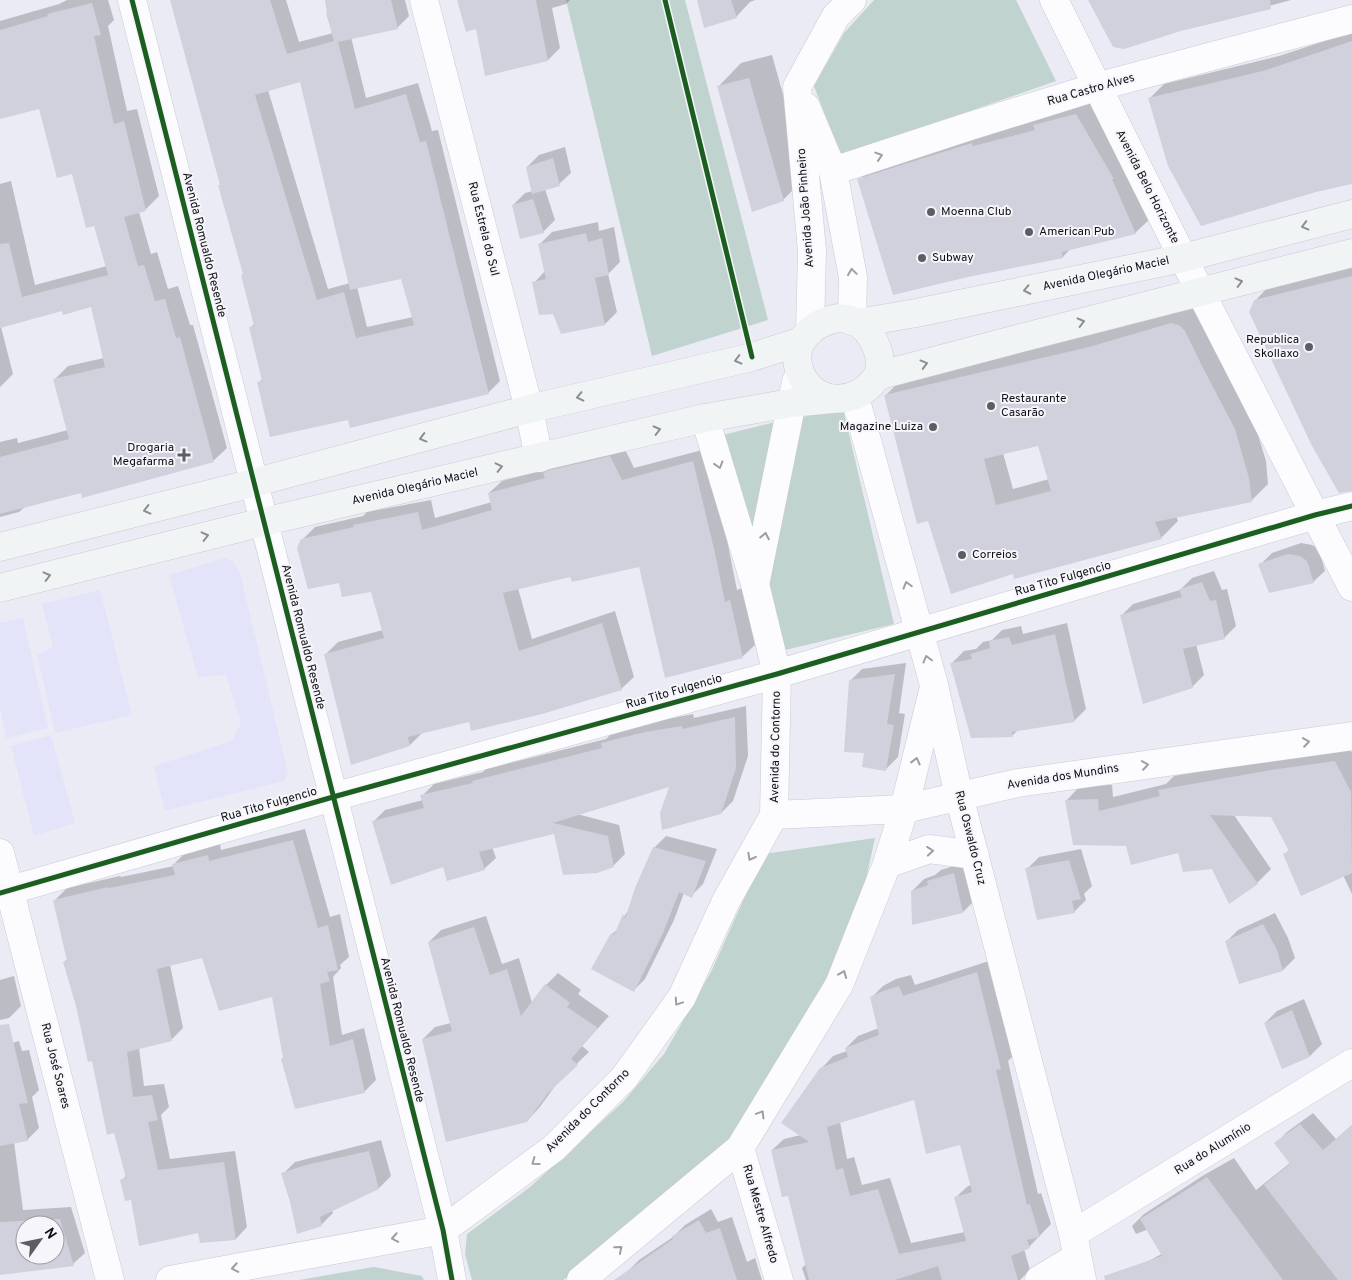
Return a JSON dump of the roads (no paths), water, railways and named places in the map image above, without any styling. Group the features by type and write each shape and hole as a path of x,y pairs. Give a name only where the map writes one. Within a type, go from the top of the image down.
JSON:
{"main road":[{"name":"Avenida Olegário Maciel","path":"855,322 916,313 1183,258 1352,214"},
{"path":"877,376 1352,253"},
{"path":"0,547 253,483 529,409 752,357 806,335 825,320 838,318 855,322 871,335 877,347 879,360 877,376 864,391 844,398 822,396 812,390 804,381 799,370 798,350 806,335"},
{"name":"Avenida Olegário Maciel","path":"0,588 264,522 705,418 791,402 844,398"}],"street":[{"name":"Avenida Romualdo Resende","path":"132,0 443,1230 452,1280"},
{"name":"Rua Estrela do Sul","path":"424,0 529,409 539,458"},
{"path":"797,87 836,16 852,0"},
{"name":"Avenida Belo Horizonte","path":"1054,0 1200,292 1352,587"},
{"name":"Rua Castro Alves","path":"833,171 1096,87 1352,20"},
{"name":"Avenida João Pinheiro","path":"797,87 833,171 853,276 855,322"},
{"name":"Avenida João Pinheiro","path":"797,87 812,250 806,335"},
{"name":"Avenida do Contorno","path":"755,584 799,370"},
{"name":"Rua Oswaldo Cruz","path":"844,398 920,632 959,796 1077,1257"},
{"name":"Avenida do Contorno","path":"170,1280 443,1230 554,1148 624,1078 682,997 726,901 774,815 777,674 755,584 705,418"},
{"name":"Rua Tito Fulgencio","path":"5,892 777,674 1315,515 1352,506"},
{"path":"581,1280 740,1148 839,985 887,864 904,809 934,685"},
{"name":"Avenida dos Mundins","path":"774,815 904,809 1018,783 1352,736"},
{"path":"887,864 929,849 975,855"},
{"name":"Rua José Soares","path":"0,853 5,892 110,1280"},
{"name":"Rua do Alumínio","path":"1040,1280 1077,1257 1352,1063"},
{"name":"Rua Mestre Alfredo","path":"740,1148 779,1280"}],"place":[{"name":"Moenna Club","path":"931,212"},
{"name":"American Pub","path":"1029,232"},
{"name":"Subway","path":"922,258"},
{"name":"Republica Skollaxo","path":"1309,347"},
{"name":"Restaurante Casarão","path":"991,406"},
{"name":"Magazine Luiza","path":"933,427"},
{"name":"Drogaria Megafarma","path":"184,455"},
{"name":"Correios","path":"962,555"}]}
